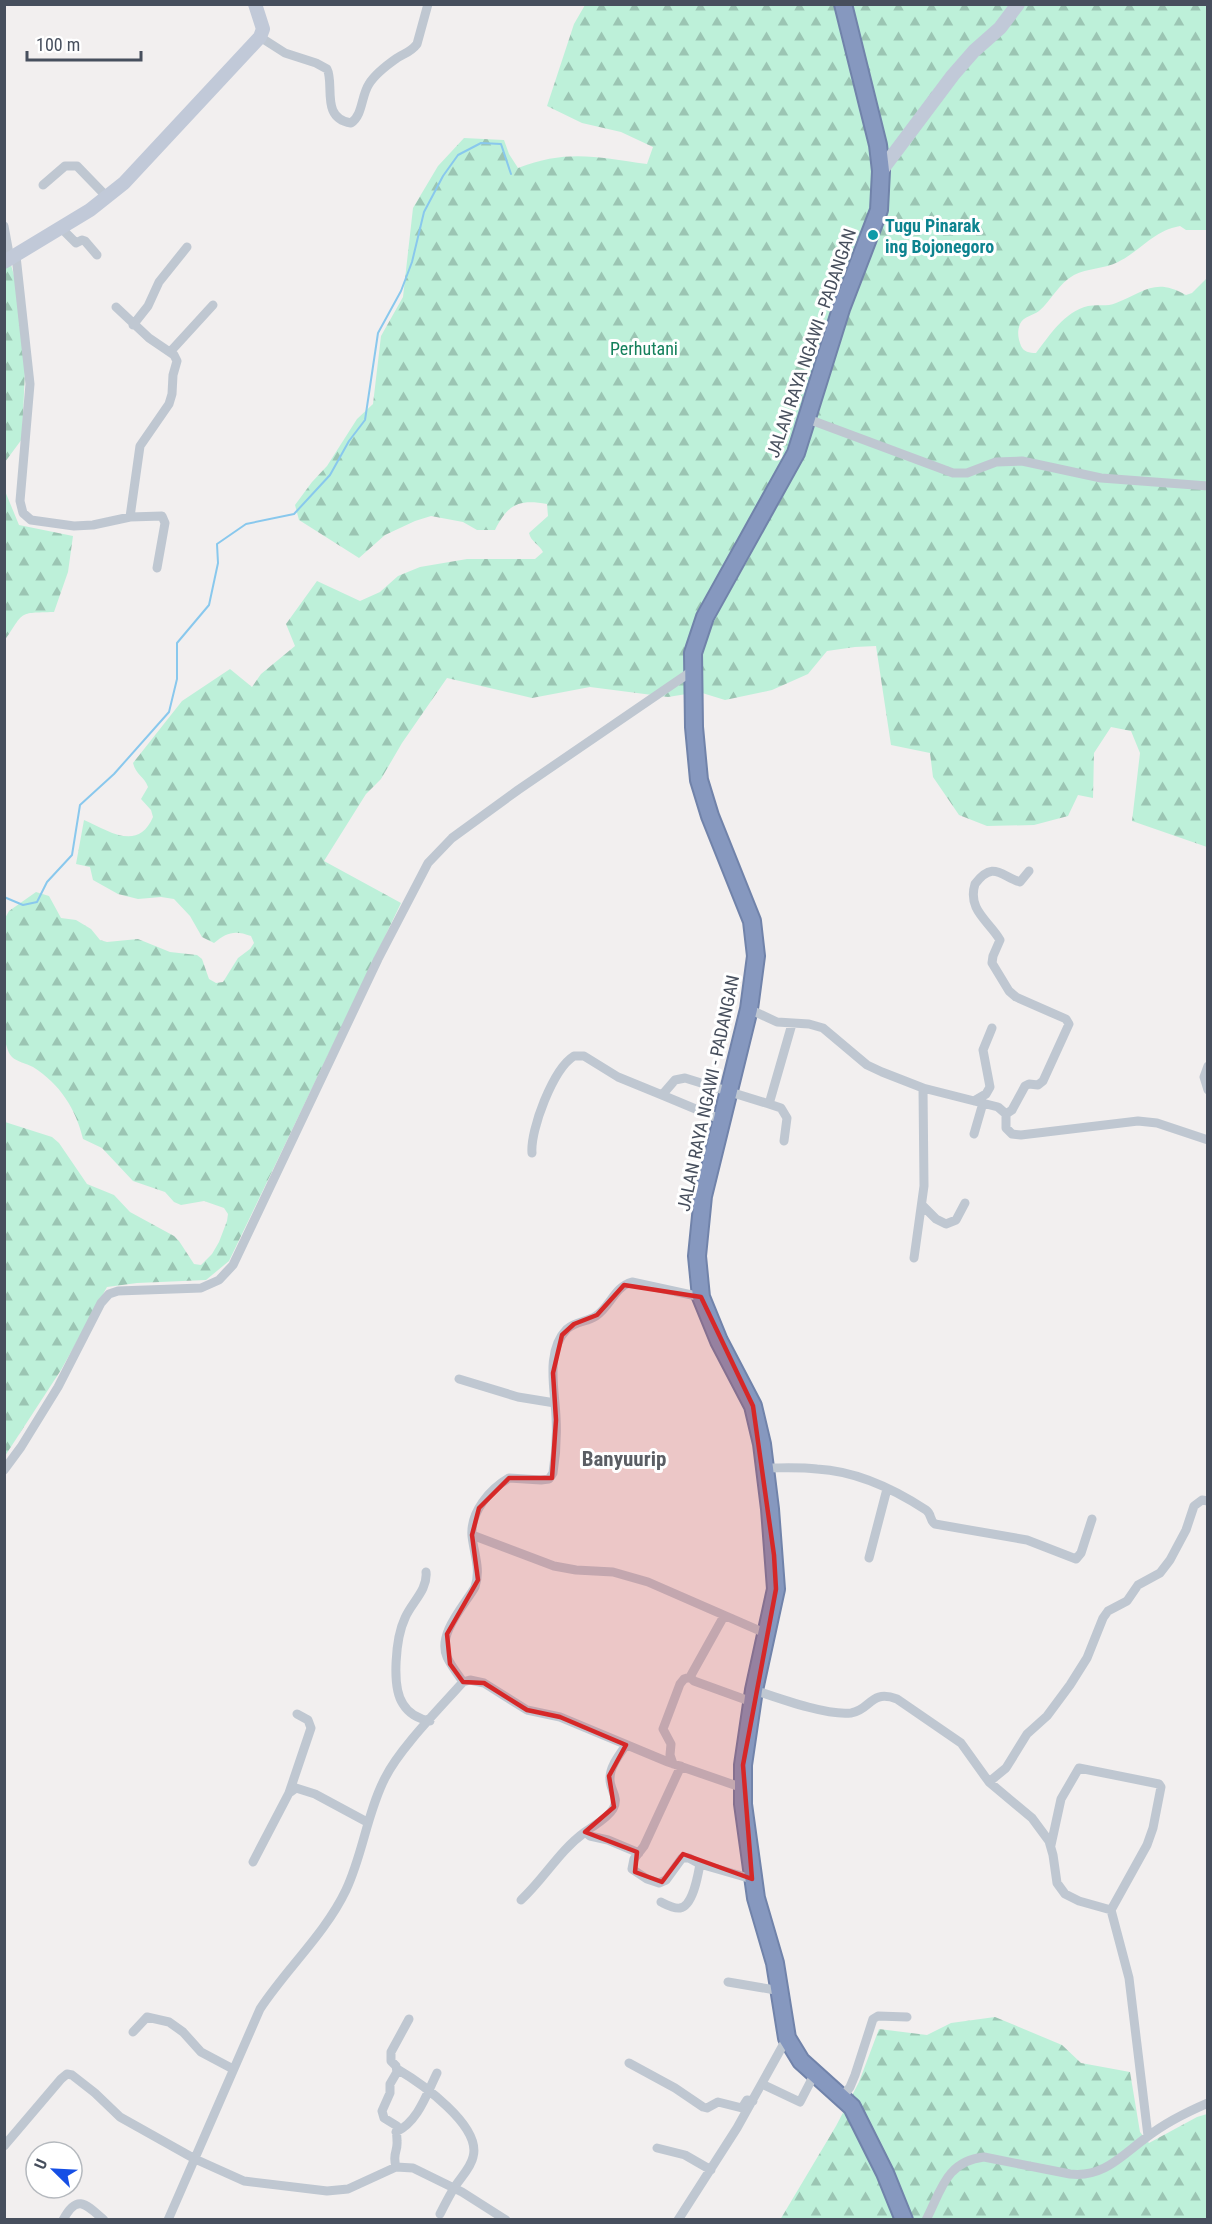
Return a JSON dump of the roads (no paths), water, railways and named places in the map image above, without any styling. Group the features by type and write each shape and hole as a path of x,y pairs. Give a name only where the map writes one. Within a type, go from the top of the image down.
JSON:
{"highway":[{"name":"JALAN RAYA NGAWI - PADANGAN","path":"843,4 871,116 881,171 879,210 841,309 808,419 789,467 703,623 693,653 694,727 702,793 749,911 754,934 756,970 749,1009 701,1212 697,1256 701,1297 719,1341 753,1406 766,1468 776,1589 744,1748 743,1804 753,1879 781,1991 787,2038 795,2054 814,2075 852,2107 885,2173 904,2220"}],"street":[{"path":"10,259 62,228 124,183 260,37 263,29 255,4"},
{"path":"260,37 285,53 327,69 330,80 328,90 330,102 341,120 351,123 357,116 370,82 398,57 413,49 417,44 428,4"},
{"path":"881,171 953,75 974,51 993,36 1018,4"},
{"path":"43,185 65,166 77,166 107,197"},
{"path":"4,226 30,384 20,501 23,513 31,520 74,526 93,525 130,517 159,516 165,519 157,568"},
{"path":"62,228 76,243 85,241 97,255"},
{"path":"133,325 148,306 159,282 187,247"},
{"path":"170,352 213,305"},
{"path":"116,307 133,325 170,352 177,361 172,378 172,394 162,416 140,446 130,517"},
{"path":"808,419 953,472 967,473 996,462 1022,461 1101,478 1208,486"},
{"path":"4,1470 58,1387 101,1303 109,1294 118,1290 201,1288 219,1280 233,1265 378,959 417,881 436,853 452,838 518,790 692,671"},
{"path":"1006,1114 1012,1110 1025,1086 1038,1085 1042,1081 1069,1024 1066,1019 1016,997 1004,986 992,963 999,940 983,921 974,902 975,884 987,873 997,871 1020,882 1029,871"},
{"path":"749,1009 777,1022 809,1024 823,1028 867,1065 923,1088 998,1107 1006,1114 1006,1128 1017,1135 1138,1121 1157,1123 1208,1140"},
{"path":"769,1104 792,1024"},
{"path":"974,1134 979,1102 990,1087 983,1050 992,1028"},
{"path":"532,1153 533,1136 547,1092 566,1062 574,1056 584,1056 618,1077 722,1120"},
{"path":"1208,1066 1204,1077 1208,1090"},
{"path":"663,1095 675,1080 686,1078 781,1108 787,1118 784,1141"},
{"path":"914,1258 924,1186 923,1088"},
{"path":"922,1204 936,1219 946,1224 956,1220 965,1203"},
{"path":"463,1682 450,1664 444,1644 447,1634 478,1580 472,1527 479,1508 502,1482 509,1478 549,1479 553,1473 556,1420 554,1362 562,1335 573,1324 597,1316 624,1285 633,1282 701,1297"},
{"path":"459,1379 518,1397 555,1403"},
{"path":"766,1468 833,1471 874,1482 927,1510 931,1521 935,1524 1027,1540 1076,1559 1081,1553 1092,1519"},
{"path":"869,1558 887,1489"},
{"path":"989,1782 1006,1768 1026,1734 1047,1716 1070,1685 1087,1658 1108,1611 1127,1601 1138,1585 1160,1573 1179,1546 1194,1506 1202,1500 1208,1501"},
{"path":"472,1535 554,1566 613,1572 648,1582 767,1634"},
{"path":"426,1572 425,1582 405,1617 397,1647 398,1695 408,1712 430,1720"},
{"path":"395,1612 405,1617"},
{"path":"677,1765 670,1755 671,1744 663,1733 664,1723 680,1684 684,1679 690,1677 724,1616"},
{"path":"690,1677 694,1681 753,1696 835,1713 851,1713 860,1710 878,1697 889,1695 897,1699 960,1743 989,1782 1032,1818 1049,1841 1057,1883 1065,1894 1079,1901 1111,1910"},
{"path":"168,2220 260,2009 276,1984 303,1955 346,1890 367,1822 388,1773 463,1682 470,1680 484,1683 527,1710 560,1717 677,1765 743,1788"},
{"path":"253,1862 289,1793 311,1728 308,1720 297,1714"},
{"path":"521,1900 539,1883 558,1857 615,1807 616,1800 609,1776 626,1745"},
{"path":"677,1765 639,1853 634,1858 632,1869 655,1883 666,1880 682,1858 689,1858 700,1864 753,1879"},
{"path":"1051,1847 1061,1799 1079,1768 1159,1784 1161,1787 1150,1837 1111,1910 1129,1978 1148,2136"},
{"path":"289,1793 296,1788 306,1790 367,1822"},
{"path":"585,1832 590,1836 608,1840 639,1853"},
{"path":"661,1902 677,1908 687,1905 700,1864"},
{"path":"728,1982 781,1991"},
{"path":"842,2098 855,2075 873,2019 878,2016 907,2017"},
{"path":"133,2032 147,2017 170,2022 183,2032 201,2052 233,2069"},
{"path":"409,2019 391,2052 391,2061 397,2069 450,2110 468,2130 473,2140 473,2157 440,2214"},
{"path":"678,2220 753,2102 787,2038"},
{"path":"629,2063 675,2088 703,2108 718,2102 741,2108 747,2100 753,2102"},
{"path":"396,2167 393,2157 398,2141 396,2124 384,2118 382,2111 397,2069"},
{"path":"396,2132 409,2124 437,2073"},
{"path":"4,2146 67,2074 72,2075 95,2093 120,2117 195,2159 244,2181 327,2191 348,2189 396,2167 413,2168 454,2188 506,2220"},
{"path":"762,2084 800,2102 814,2075"},
{"path":"926,2220 948,2176 954,2169 969,2160 992,2158 1082,2176 1106,2169 1148,2136 1208,2103"},
{"path":"657,2148 685,2155 711,2170"},
{"path":"63,2220 72,2205 77,2202 85,2204 104,2220"}],"waterway":[{"path":"4,897 23,905 37,902 47,882 72,855 80,805 114,774 169,712 177,679 177,643 209,605 218,563 217,544 246,524 294,514 330,475 349,441 365,420 378,333 401,291 412,262 424,212 443,176 458,155 481,143 501,144 511,174"}],"place":[{"name":"Tugu Pinarak ing Bojonegoro","path":"873,235"}],"district":[{"name":"Banyuurip","path":"624,1459"}],"park label":[{"name":"Perhutani","path":"644,348"}]}
